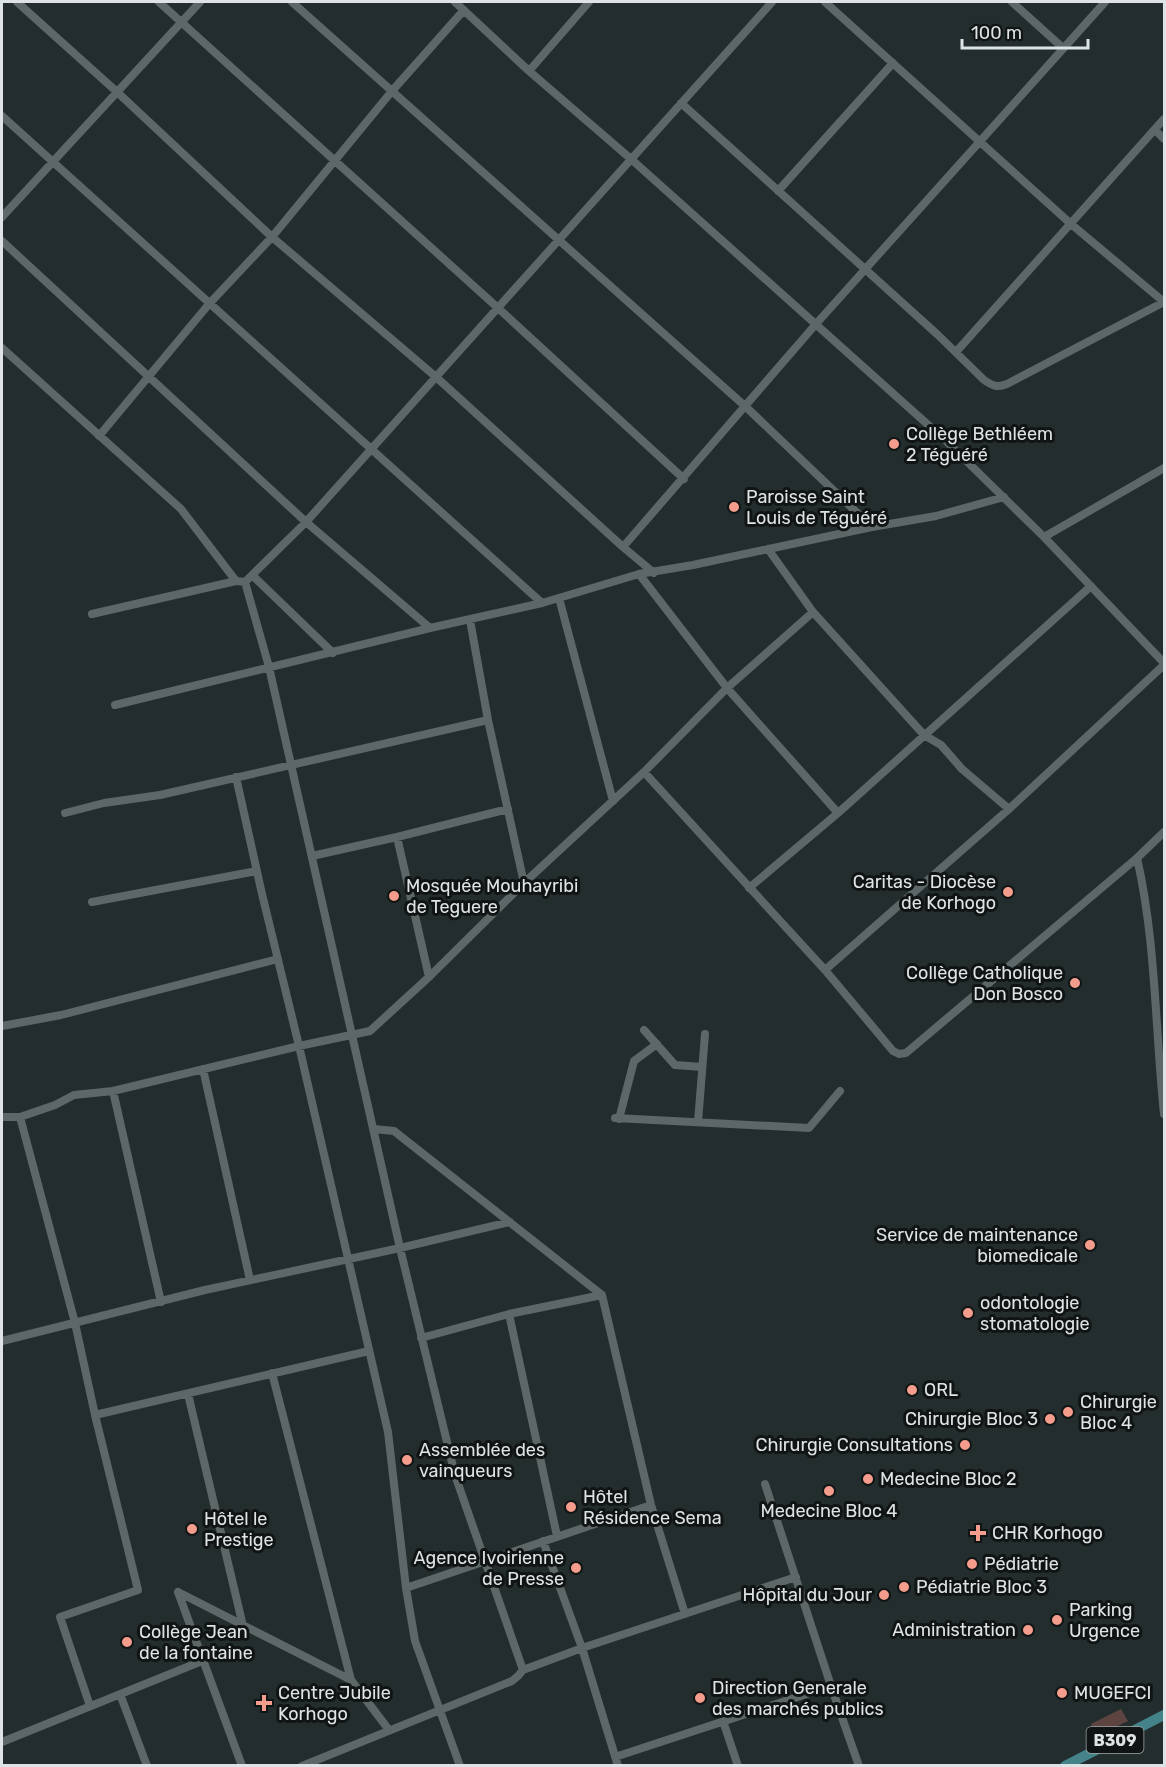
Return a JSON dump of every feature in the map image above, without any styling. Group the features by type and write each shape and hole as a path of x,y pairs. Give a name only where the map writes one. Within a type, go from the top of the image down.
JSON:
{"main road":[{"name":"B309","path":"1065,1766 1164,1715"}],"street":[{"path":"17,2 272,237 436,376 654,573"},
{"path":"159,2 684,478"},
{"path":"2,218 200,2"},
{"path":"292,2 746,407 872,527"},
{"path":"455,2 945,440 1044,537 1164,664 1009,809 825,970"},
{"path":"530,71 590,2"},
{"path":"92,614 240,581 252,575 306,522 772,2"},
{"path":"681,103 993,386 999,387 1164,302 1071,224 825,2"},
{"path":"1012,2 1063,48"},
{"path":"623,547 816,324 1105,2"},
{"path":"99,436 209,304 272,237 392,91 465,10"},
{"path":"778,191 893,63"},
{"path":"2,116 542,603"},
{"path":"956,352 1164,119"},
{"path":"1155,130 1164,139"},
{"path":"2,241 306,522 430,628"},
{"path":"2,348 182,509 240,581 269,668 400,1248 455,1475 524,1670"},
{"path":"1044,537 1164,468"},
{"path":"116,705 542,603 639,574 654,573 872,527 936,516 1004,497"},
{"path":"768,549 813,612 924,735 941,745 962,769 1009,809"},
{"path":"639,574 727,688 838,813"},
{"path":"252,575 333,653"},
{"path":"749,888 838,813 1091,586"},
{"path":"559,598 613,801"},
{"path":"2,1117 20,1117 55,1105 74,1095 113,1091 370,1031 644,772 727,688 813,612"},
{"path":"470,621 488,720 524,883"},
{"path":"65,813 104,803 160,795 488,720"},
{"path":"644,772 825,970 893,1051 899,1054 903,1054 992,981 1137,858 1164,832"},
{"path":"236,777 388,1432 406,1588 415,1641 460,1766"},
{"path":"312,856 508,809"},
{"path":"397,837 429,977"},
{"path":"1137,858 1149,920 1164,1114"},
{"path":"92,902 256,870"},
{"path":"2,1026 61,1015 278,959"},
{"path":"644,1030 675,1065 702,1067"},
{"path":"698,1122 705,1034"},
{"path":"657,1044 634,1061 617,1118 809,1128 840,1092"},
{"path":"203,1069 250,1280"},
{"path":"113,1091 161,1302"},
{"path":"20,1117 75,1323 138,1590 60,1617 90,1706"},
{"path":"374,1129 394,1131 602,1295 651,1504 685,1614"},
{"path":"2,1341 250,1280 510,1222"},
{"path":"421,1338 509,1314 602,1295"},
{"path":"509,1314 557,1536"},
{"path":"95,1415 369,1351"},
{"path":"272,1373 351,1680 389,1730"},
{"path":"188,1394 243,1626"},
{"path":"765,1484 859,1766"},
{"path":"406,1588 651,1504"},
{"path":"543,1541 582,1648 617,1761 723,1721 831,1686"},
{"path":"302,1766 512,1681 524,1670 582,1648 796,1577"},
{"path":"242,1766 178,1592 351,1680"},
{"path":"2,1742 202,1661"},
{"path":"120,1694 147,1766"},
{"path":"723,1721 738,1766"}],"shaded area":[{"path":"1121,1709 1128,1721 1097,1736 1091,1724"}],"place":[{"name":"Collège Bethléem 2 Téguéré","path":"894,444"},
{"name":"Paroisse Saint Louis de Téguéré","path":"734,507"},
{"name":"Caritas - Diocèse de Korhogo","path":"1008,892"},
{"name":"Mosquée Mouhayribi de Teguere","path":"394,896"},
{"name":"Collège Catholique Don Bosco","path":"1075,983"},
{"name":"Service de maintenance biomedicale","path":"1090,1245"},
{"name":"odontologie stomatologie","path":"968,1313"},
{"name":"ORL","path":"912,1390"},
{"name":"Chirurgie Bloc 4","path":"1068,1412"},
{"name":"Chirurgie Bloc 3","path":"1050,1419"},
{"name":"Chirurgie Consultations","path":"965,1445"},
{"name":"Assemblée des vainqueurs","path":"407,1460"},
{"name":"Medecine Bloc 2","path":"868,1479"},
{"name":"Medecine Bloc 4","path":"829,1491"},
{"name":"Hôtel Résidence Sema","path":"571,1507"},
{"name":"Hôtel le Prestige","path":"192,1529"},
{"name":"CHR Korhogo","path":"978,1533"},
{"name":"Pédiatrie","path":"972,1564"},
{"name":"Agence Ivoirienne de Presse","path":"576,1568"},
{"name":"Pédiatrie Bloc 3","path":"904,1587"},
{"name":"Hôpital du Jour","path":"884,1595"},
{"name":"Parking Urgence","path":"1057,1620"},
{"name":"Administration","path":"1028,1630"},
{"name":"Collège Jean de la fontaine","path":"127,1642"},
{"name":"MUGEFCI","path":"1062,1693"},
{"name":"Direction Generale des marchés publics","path":"700,1698"},
{"name":"Centre Jubile Korhogo","path":"264,1703"}]}
